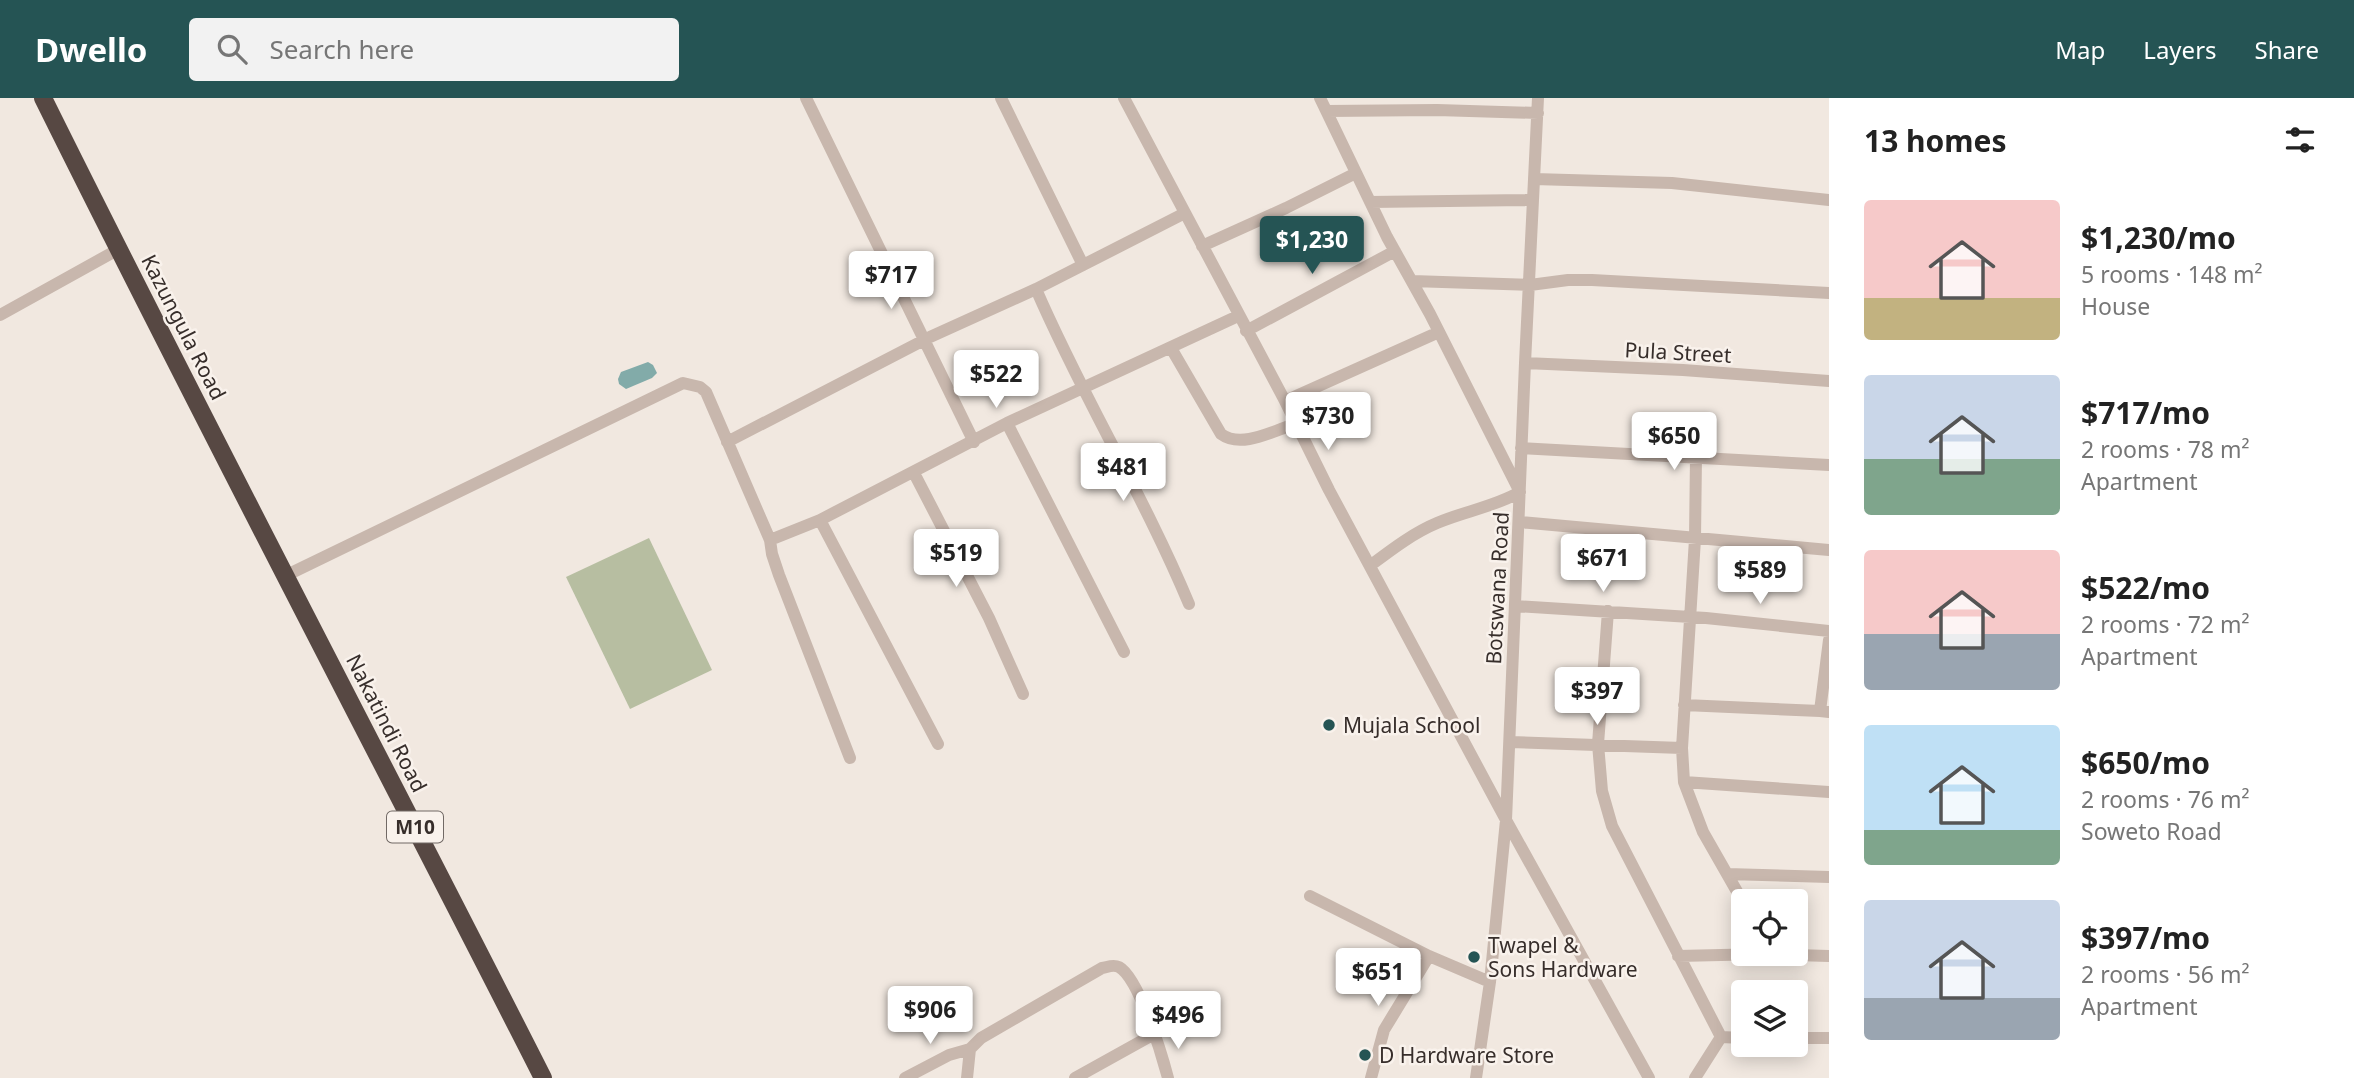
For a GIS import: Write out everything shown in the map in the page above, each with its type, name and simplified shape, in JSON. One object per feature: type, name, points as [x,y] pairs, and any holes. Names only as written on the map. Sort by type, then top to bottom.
[{"type":"highway","name":"Kazungula Road","points":[[43,98],[173,359],[287,575]]},
{"type":"highway","name":"Nakatindi Road","points":[[287,575],[543,1078]]},
{"type":"street","points":[[806,98],[974,442]]},
{"type":"street","points":[[1001,98],[1083,265]]},
{"type":"street","points":[[1124,98],[1285,401],[1294,424],[1506,820],[1649,1078]]},
{"type":"street","points":[[1320,98],[1370,202],[1520,492],[1499,504],[1431,526],[1371,565]]},
{"type":"street","name":"Botswana Road","points":[[1476,1078],[1490,982],[1506,820],[1538,98]]},
{"type":"street","points":[[1327,111],[1538,113]]},
{"type":"street","points":[[1202,246],[1356,173]]},
{"type":"street","points":[[1534,179],[1672,183],[1829,200]]},
{"type":"street","points":[[1370,202],[1533,200]]},
{"type":"street","points":[[727,442],[924,341],[1036,289],[1185,213]]},
{"type":"street","points":[[0,315],[119,249]]},
{"type":"street","points":[[1246,331],[1395,251]]},
{"type":"street","points":[[1412,281],[1530,285],[1592,280],[1829,293]]},
{"type":"street","points":[[1036,289],[1170,559],[1189,604]]},
{"type":"street","points":[[770,540],[820,520],[1007,423],[1238,316]]},
{"type":"street","points":[[1285,401],[1438,332]]},
{"type":"street","points":[[1171,348],[1221,434],[1228,439],[1238,441],[1294,424]]},
{"type":"street","name":"Pula Street","points":[[1525,363],[1682,370],[1829,381]]},
{"type":"street","points":[[287,575],[683,383],[692,384],[706,391],[770,540],[775,565],[850,758]]},
{"type":"street","points":[[1007,423],[1124,652]]},
{"type":"street","points":[[1521,448],[1829,465]]},
{"type":"street","points":[[1696,457],[1695,539],[1682,747],[1684,782],[1693,811],[1736,889]]},
{"type":"street","points":[[914,473],[989,618],[1023,694]]},
{"type":"street","points":[[820,520],[938,744]]},
{"type":"street","points":[[1520,522],[1829,550]]},
{"type":"street","points":[[1515,606],[1727,619],[1829,631]]},
{"type":"street","points":[[1608,611],[1598,744],[1602,791],[1612,826],[1721,1037]]},
{"type":"street","points":[[1684,705],[1824,712],[1829,640]]},
{"type":"street","points":[[1510,742],[1682,747]]},
{"type":"street","points":[[1684,782],[1829,792]]},
{"type":"street","points":[[1727,874],[1829,877]]},
{"type":"street","points":[[1310,896],[1429,956],[1490,982]]},
{"type":"street","points":[[1678,956],[1731,955]]},
{"type":"street","points":[[1808,955],[1829,956]]},
{"type":"street","points":[[1371,1078],[1384,1030],[1429,956]]},
{"type":"street","points":[[905,1078],[949,1055],[970,1049],[981,1038],[1102,968],[1114,965],[1121,968],[1129,978],[1156,1033],[1168,1078]]},
{"type":"street","points":[[1075,1078],[1156,1033]]},
{"type":"street","points":[[1721,1037],[1731,1037]]},
{"type":"street","points":[[1696,1078],[1721,1037]]},
{"type":"street","points":[[1808,1038],[1829,1038]]},
{"type":"street","points":[[967,1078],[970,1049]]},
{"type":"green space","points":[[649,538],[712,670],[630,709],[566,577]]},
{"type":"water","points":[[648,362],[657,373],[652,378],[626,389],[619,384],[621,372]]},
{"type":"place","name":"Mujala School","points":[[1329,725]]},
{"type":"place","name":"Twapel & Sons Hardware","points":[[1474,957]]},
{"type":"place","name":"D Hardware Store","points":[[1365,1055]]}]
